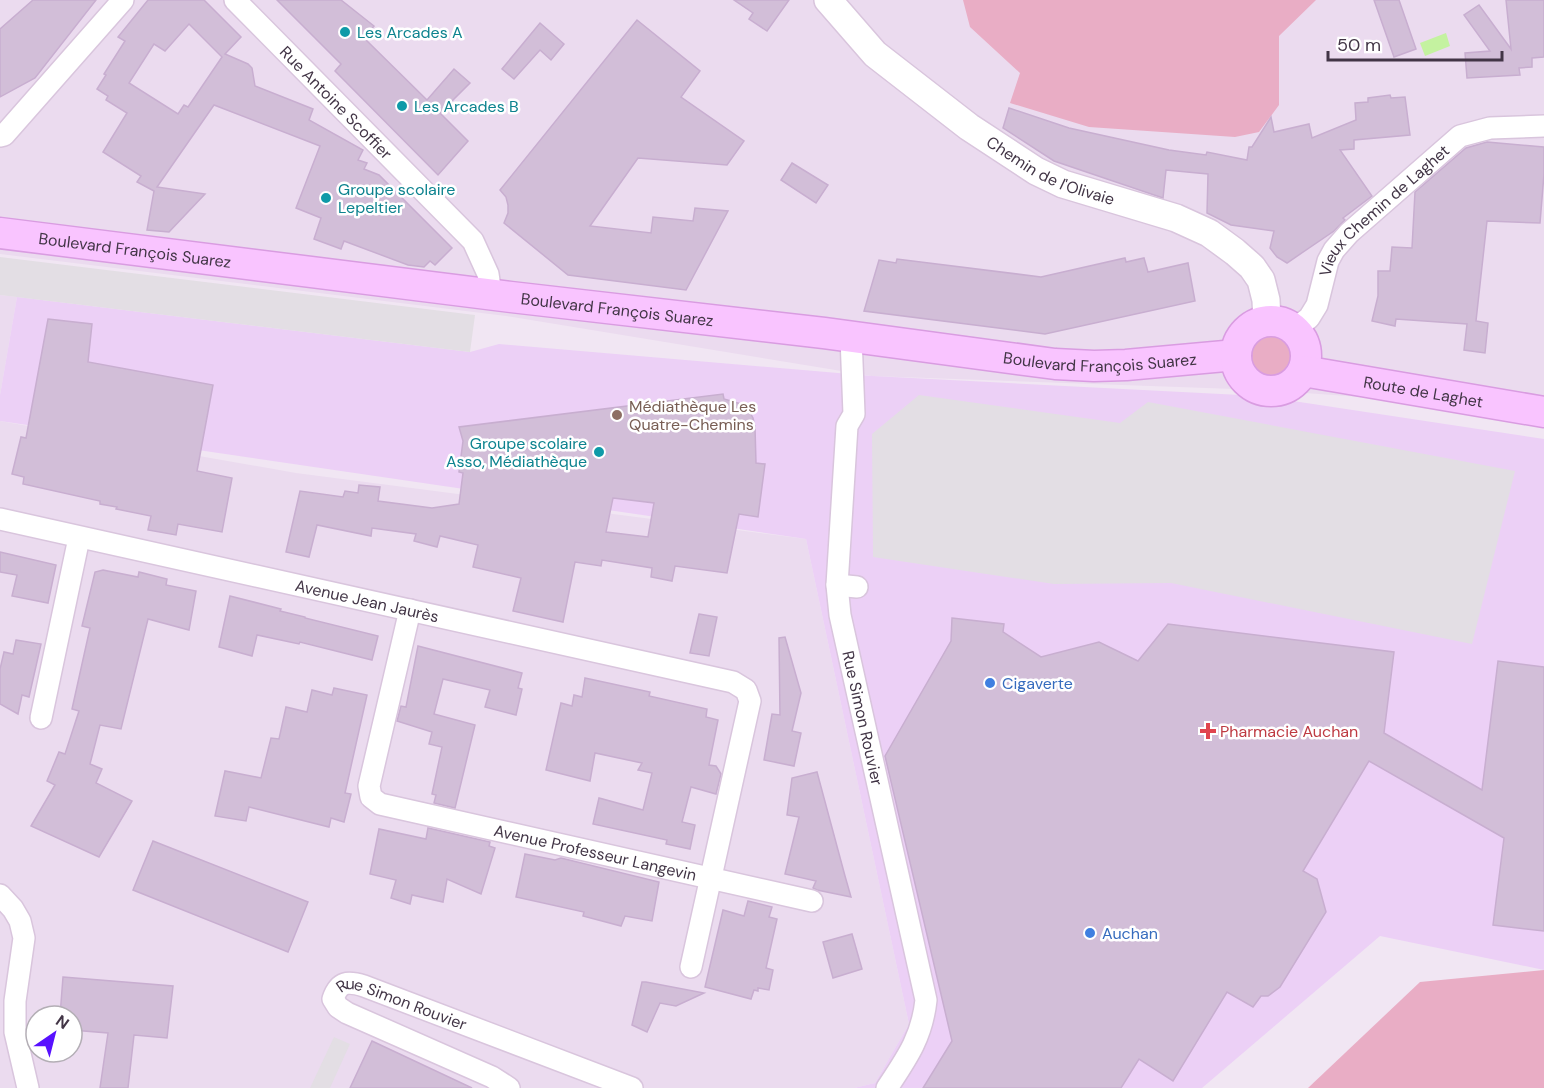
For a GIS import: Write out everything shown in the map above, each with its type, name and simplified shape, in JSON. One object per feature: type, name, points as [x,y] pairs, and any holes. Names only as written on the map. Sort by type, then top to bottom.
[{"type":"main road","name":"Boulevard François Suarez","points":[[0,233],[1022,360],[1094,366],[1146,364],[1236,355]]},
{"type":"main road","points":[[1257,323],[1280,325],[1301,338],[1306,360],[1303,371],[1296,381],[1286,388],[1275,391],[1263,390],[1252,386],[1237,367],[1237,345],[1242,336],[1257,323]]},
{"type":"main road","name":"Route de Laghet","points":[[1303,371],[1544,412]]},
{"type":"street","points":[[0,136],[4,135],[123,0]]},
{"type":"street","name":"Rue Antoine Scoffier","points":[[235,0],[473,241],[488,274],[491,294]]},
{"type":"street","name":"Chemin de l'Olivaie","points":[[828,0],[875,54],[969,127],[1036,171],[1064,184],[1176,218],[1209,232],[1252,267],[1261,280],[1266,300],[1280,325]]},
{"type":"street","name":"Vieux Chemin de Laghet","points":[[1280,325],[1309,318],[1317,305],[1328,261],[1334,250],[1349,233],[1460,136],[1490,128],[1544,126]]},
{"type":"street","name":"Rue Simon Rouvier","points":[[851,337],[854,414],[847,426],[847,586],[840,615],[926,1000],[924,1022],[918,1038],[887,1088]]},
{"type":"street","name":"Avenue Jean Jaurès","points":[[0,519],[734,682],[746,690],[750,701],[712,878]]},
{"type":"street","points":[[41,718],[79,538]]},
{"type":"street","name":"Avenue Professeur Langevin","points":[[410,610],[369,786],[371,797],[380,804],[812,901]]},
{"type":"street","points":[[692,967],[712,878]]},
{"type":"street","points":[[0,895],[20,921],[24,938],[15,1001],[15,1032],[28,1088]]},
{"type":"street","name":"Rue Simon Rouvier","points":[[509,1088],[492,1077],[347,1013],[338,1007],[333,999],[335,993],[340,986],[349,982],[364,986],[632,1088]]},
{"type":"shaded area","points":[[0,0],[1544,0],[1544,410],[1263,390],[872,376],[506,316],[0,254]]},
{"type":"shaded area","points":[[963,0],[1316,0],[1279,36],[1279,105],[1259,132],[1235,137],[1089,127],[1010,103],[1020,73],[970,27]]},
{"type":"shaded area","points":[[1446,33],[1450,46],[1425,56],[1420,43]]},
{"type":"shaded area","points":[[0,257],[475,315],[470,352],[0,295]]},
{"type":"shaded area","points":[[0,295],[17,297],[0,395]]},
{"type":"shaded area","points":[[17,297],[470,352],[499,344],[873,376],[1260,396],[1544,439],[1544,970],[1380,936],[1202,1088],[854,1088],[875,1083],[909,1024],[806,539],[0,421],[0,395]]},
{"type":"shaded area","points":[[1276,333],[1288,339],[1293,347],[1293,365],[1288,373],[1280,378],[1266,379],[1254,373],[1249,365],[1248,351],[1254,339],[1262,334]]},
{"type":"shaded area","points":[[919,395],[1120,423],[1148,402],[1515,471],[1472,644],[1171,583],[1054,584],[873,557],[872,434]]},
{"type":"shaded area","points":[[0,421],[296,473],[806,539],[909,1024],[875,1083],[854,1088],[0,1088]]},
{"type":"shaded area","points":[[1544,970],[1544,1088],[1308,1088],[1420,982]]},
{"type":"shaded area","points":[[334,1037],[350,1044],[330,1088],[310,1088]]},
{"type":"building","points":[[33,0],[96,0],[35,78],[0,97],[0,29]]},
{"type":"building","points":[[148,0],[204,0],[241,37],[225,54],[252,68],[255,86],[313,109],[309,120],[363,150],[358,160],[367,163],[364,169],[379,175],[452,248],[435,265],[430,261],[424,267],[408,265],[344,241],[341,249],[314,239],[321,218],[296,208],[320,146],[214,105],[157,187],[205,194],[169,232],[147,230],[154,191],[137,182],[141,176],[103,152],[127,113],[106,100],[108,96],[97,89],[125,41],[118,37]],"holes":[[[189,24],[222,57],[188,107],[184,105],[178,114],[129,83],[154,44],[165,51]]]},
{"type":"building","name":"Les Arcades B","points":[[277,0],[341,0],[374,26],[364,38],[427,100],[454,69],[470,83],[440,113],[468,141],[438,175],[335,71],[341,64]]},
{"type":"building","points":[[734,0],[789,0],[767,31],[749,19],[753,13]]},
{"type":"building","points":[[1374,0],[1399,0],[1416,49],[1394,57]]},
{"type":"building","points":[[1506,0],[1544,0],[1544,57],[1532,58],[1532,67],[1519,68],[1520,75],[1467,78],[1465,53],[1490,51],[1464,15],[1479,5],[1511,49]]},
{"type":"building","points":[[637,20],[700,71],[681,97],[744,141],[727,165],[638,158],[590,226],[651,233],[653,217],[693,221],[695,208],[728,211],[686,290],[568,275],[504,223],[508,205],[506,197],[500,190]]},
{"type":"building","points":[[540,23],[564,44],[551,60],[540,50],[514,79],[502,69]]},
{"type":"building","points":[[1390,95],[1391,98],[1405,97],[1410,135],[1354,140],[1354,149],[1340,150],[1372,196],[1343,218],[1345,220],[1334,231],[1287,263],[1277,257],[1270,248],[1274,231],[1231,225],[1207,213],[1208,174],[1166,170],[1163,198],[1054,161],[1003,128],[1009,108],[1069,128],[1169,150],[1206,155],[1207,152],[1247,160],[1249,147],[1252,147],[1271,117],[1274,132],[1309,124],[1312,138],[1356,120],[1355,103],[1368,102],[1368,98]]},
{"type":"building","points":[[1487,142],[1544,147],[1544,174],[1540,223],[1487,221],[1476,321],[1488,323],[1485,353],[1464,350],[1467,324],[1396,319],[1395,326],[1372,321],[1378,296],[1378,271],[1390,271],[1392,247],[1412,248],[1415,192],[1466,148]]},
{"type":"building","points":[[792,163],[828,185],[816,203],[781,180]]},
{"type":"building","points":[[1125,258],[1126,262],[1144,258],[1148,272],[1188,263],[1195,301],[1045,334],[864,311],[879,260],[896,263],[897,259],[1041,277]]},
{"type":"building","points":[[48,319],[92,324],[88,362],[213,385],[197,471],[232,478],[222,532],[178,524],[176,535],[148,530],[151,516],[116,509],[117,507],[100,504],[100,501],[23,484],[24,477],[12,474],[21,437],[26,438]]},
{"type":"building","points":[[723,394],[724,399],[741,404],[748,409],[753,418],[756,463],[765,464],[758,517],[739,514],[727,573],[675,566],[672,581],[651,577],[652,568],[602,560],[601,566],[575,562],[563,622],[513,611],[521,578],[473,567],[478,545],[440,536],[437,547],[414,541],[416,534],[372,528],[371,536],[317,525],[309,557],[286,552],[300,491],[343,497],[345,491],[358,493],[359,485],[380,487],[378,501],[432,508],[459,504],[463,473],[459,472],[463,441],[459,427]],"holes":[[[613,498],[654,503],[648,537],[606,532]]]},
{"type":"building","points":[[0,552],[56,565],[48,603],[12,596],[17,575],[0,572]]},
{"type":"building","points":[[103,570],[138,577],[139,572],[167,579],[166,585],[196,591],[189,630],[148,619],[121,729],[100,725],[90,764],[102,769],[96,783],[132,801],[99,857],[31,826],[55,785],[47,781],[59,752],[65,754],[79,711],[72,709],[90,628],[82,626],[95,572]]},
{"type":"building","points":[[230,596],[378,636],[372,660],[300,642],[299,644],[257,635],[252,656],[219,647]]},
{"type":"building","points":[[699,614],[717,617],[709,656],[690,653]]},
{"type":"building","points":[[952,618],[1004,624],[1003,632],[1041,657],[1099,642],[1138,661],[1168,624],[1394,652],[1384,733],[1482,790],[1498,661],[1544,667],[1544,931],[1493,925],[1504,838],[1369,761],[1303,871],[1317,879],[1326,912],[1280,987],[1268,996],[1261,996],[1253,1007],[1227,992],[1173,1081],[1139,1059],[1121,1088],[923,1088],[952,1041],[885,756],[951,641]]},
{"type":"building","points":[[785,637],[801,693],[792,731],[801,733],[794,766],[764,760],[772,714],[780,715],[779,638]]},
{"type":"building","points":[[16,640],[41,644],[29,697],[22,695],[18,714],[0,704],[0,669],[4,652],[13,654]]},
{"type":"building","points":[[418,646],[522,673],[518,688],[522,689],[516,715],[485,707],[490,690],[443,679],[434,714],[475,725],[455,808],[434,803],[436,795],[432,794],[442,747],[429,744],[432,732],[397,721],[401,706],[406,707]]},
{"type":"building","points":[[585,678],[650,692],[649,696],[707,709],[706,717],[718,720],[709,765],[716,766],[721,774],[716,794],[691,787],[682,822],[695,825],[690,849],[666,844],[667,840],[593,824],[599,798],[643,810],[652,773],[638,770],[642,763],[595,753],[590,781],[546,770],[561,703],[572,706],[574,695],[582,697]]},
{"type":"building","points":[[334,688],[367,695],[345,793],[351,794],[344,822],[331,818],[329,827],[249,807],[246,821],[215,816],[225,771],[261,778],[271,738],[279,739],[286,707],[307,712],[312,690],[332,695]]},
{"type":"building","points":[[817,772],[851,897],[817,890],[813,888],[816,881],[785,874],[799,817],[787,815],[792,778]]},
{"type":"building","points":[[428,828],[490,842],[489,846],[495,848],[481,894],[447,879],[443,902],[412,895],[410,904],[391,898],[396,880],[370,874],[379,829],[426,839]]},
{"type":"building","points":[[153,841],[308,902],[288,952],[133,890]]},
{"type":"building","points":[[525,854],[555,860],[561,858],[659,882],[652,921],[625,916],[621,926],[583,916],[584,912],[516,897]]},
{"type":"building","points":[[748,901],[772,907],[769,917],[777,919],[766,968],[773,970],[769,990],[758,988],[758,991],[754,990],[751,999],[705,987],[723,910],[744,916]]},
{"type":"building","points":[[852,934],[862,969],[833,978],[823,942]]},
{"type":"building","points":[[63,977],[173,986],[167,1038],[134,1035],[128,1088],[100,1088],[108,1033],[84,1031],[84,1004],[61,1004]]},
{"type":"building","points":[[642,982],[704,993],[676,1006],[660,1003],[647,1032],[632,1025]]},
{"type":"building","points":[[372,1041],[472,1088],[350,1088]]},
{"type":"place","name":"Les Arcades A","points":[[345,32]]},
{"type":"place","name":"Les Arcades B","points":[[402,106]]},
{"type":"place","name":"Groupe scolaire Lepeltier","points":[[326,198]]},
{"type":"place","name":"Médiathèque Les Quatre-Chemins","points":[[617,415]]},
{"type":"place","name":"Groupe scolaire Asso, Médiathèque","points":[[599,452]]},
{"type":"place","name":"Cigaverte","points":[[990,683]]},
{"type":"place","name":"Pharmacie Auchan","points":[[1208,731]]},
{"type":"place","name":"Auchan","points":[[1090,933]]}]
